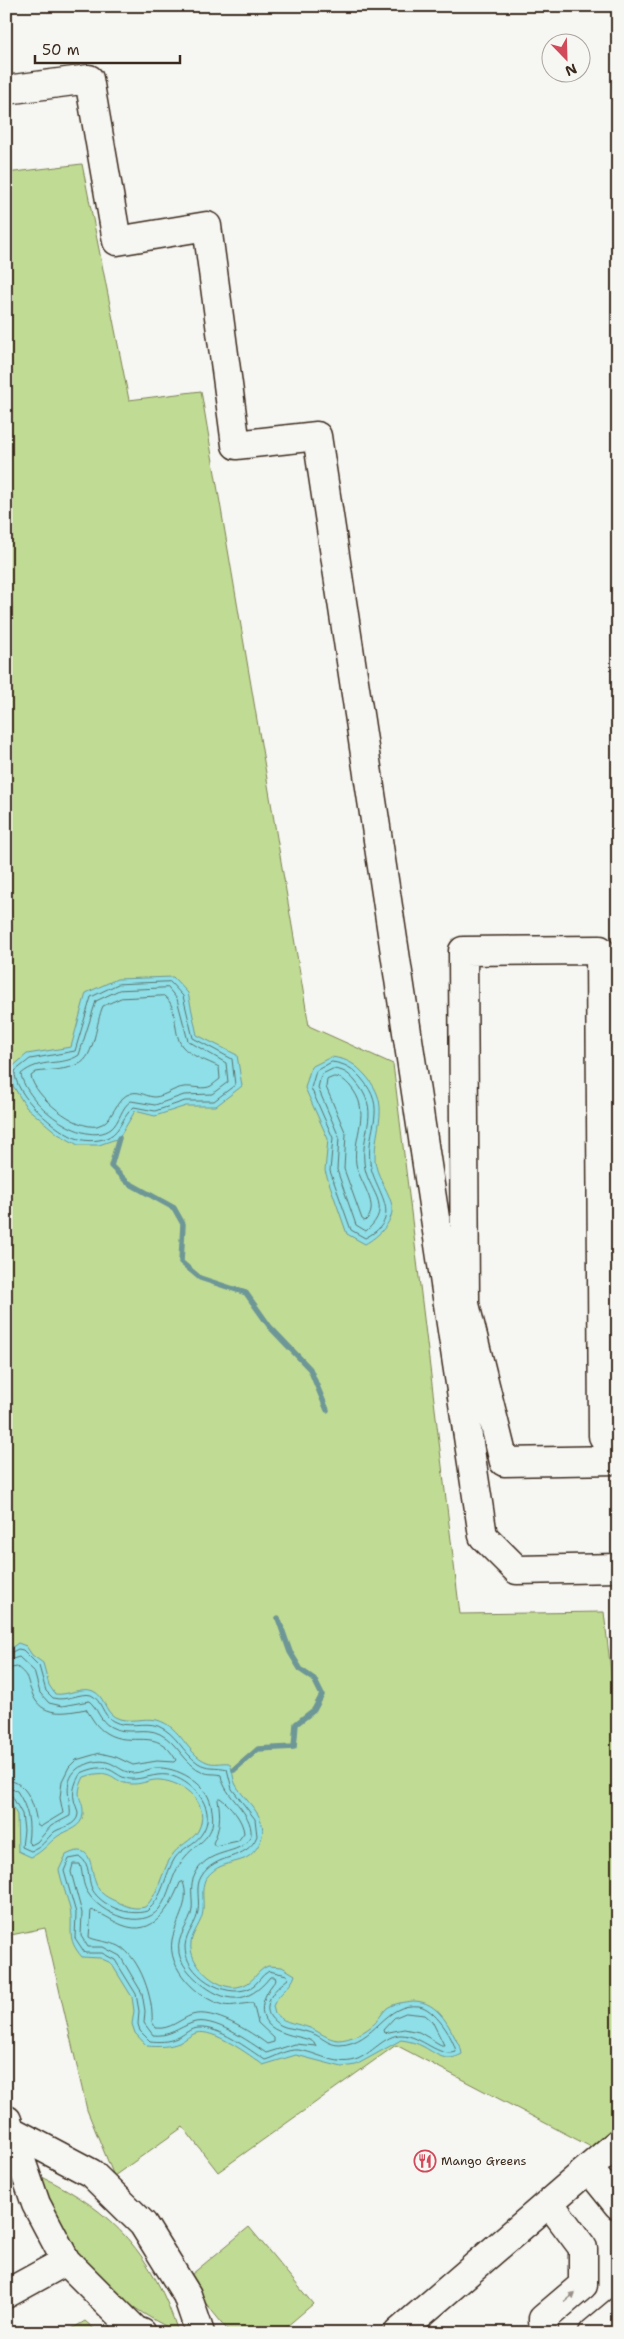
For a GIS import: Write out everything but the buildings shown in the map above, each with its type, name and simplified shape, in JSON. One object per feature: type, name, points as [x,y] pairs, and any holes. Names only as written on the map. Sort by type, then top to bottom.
[{"type":"street","points":[[6,90],[89,79],[118,241],[207,226],[236,445],[317,436],[483,1536],[517,1570],[618,1568]]},
{"type":"street","points":[[463,950],[600,950],[603,1436],[617,1460],[504,1462],[465,1304],[463,950]]},
{"type":"street","points":[[7,2125],[36,2204],[66,2261],[135,2330],[142,2333]]},
{"type":"street","points":[[7,2125],[91,2173],[143,2224],[188,2296],[200,2333]]},
{"type":"street","points":[[398,2333],[618,2144]]},
{"type":"street","points":[[589,2169],[618,2205]]},
{"type":"street","points":[[544,2333],[543,2319],[583,2285],[583,2248],[550,2204]]},
{"type":"street","points":[[6,2294],[66,2261]]},
{"type":"street","points":[[593,2333],[618,2312]]},
{"type":"green space","points":[[82,164],[129,400],[201,391],[309,1026],[393,1064],[460,1614],[604,1612],[612,1681],[618,1681],[618,2127],[593,2148],[396,2045],[218,2172],[183,2127],[114,2176],[87,2110],[45,1928],[6,1936],[6,173]]},
{"type":"green space","points":[[42,2177],[90,2205],[128,2239],[157,2281],[178,2332],[131,2305],[92,2270],[76,2250],[62,2227]]},
{"type":"green space","points":[[249,2227],[313,2304],[279,2333],[230,2333],[186,2279]]},
{"type":"green space","points":[[85,2321],[99,2333],[65,2333]]},
{"type":"water","points":[[173,977],[188,993],[197,1035],[237,1055],[242,1086],[216,1106],[186,1106],[155,1116],[135,1111],[119,1138],[99,1145],[78,1145],[58,1134],[26,1107],[9,1079],[10,1069],[27,1054],[71,1047],[86,993],[117,979]]},
{"type":"water","points":[[331,1057],[351,1063],[366,1076],[374,1087],[380,1107],[375,1160],[377,1171],[391,1202],[392,1209],[389,1221],[385,1227],[365,1244],[347,1234],[325,1171],[328,1139],[305,1088],[311,1067]]},
{"type":"water","points":[[18,1643],[26,1646],[32,1655],[43,1663],[49,1685],[55,1694],[84,1690],[93,1691],[100,1696],[111,1714],[115,1717],[125,1720],[157,1720],[165,1723],[200,1758],[210,1763],[229,1763],[236,1785],[260,1818],[263,1833],[254,1852],[244,1859],[218,1868],[205,1880],[202,1915],[193,1935],[191,1951],[194,1959],[205,1974],[221,1984],[237,1987],[248,1983],[268,1966],[282,1967],[295,1975],[291,1983],[275,2001],[273,2006],[275,2014],[287,2022],[310,2028],[327,2037],[338,2040],[358,2035],[375,2023],[390,2006],[410,2001],[422,2002],[437,2011],[443,2018],[462,2054],[451,2058],[442,2057],[419,2044],[401,2040],[356,2065],[342,2067],[296,2055],[263,2065],[231,2043],[212,2034],[196,2033],[179,2043],[159,2047],[147,2046],[135,2033],[132,2024],[134,2011],[132,1997],[111,1963],[100,1958],[82,1957],[74,1944],[71,1934],[70,1909],[59,1870],[66,1855],[75,1851],[82,1851],[89,1859],[97,1886],[104,1895],[128,1906],[136,1908],[145,1907],[154,1896],[174,1853],[198,1831],[201,1812],[193,1796],[178,1785],[157,1780],[127,1784],[108,1775],[95,1774],[84,1777],[81,1784],[79,1794],[83,1814],[77,1826],[58,1836],[39,1853],[31,1857],[18,1851],[17,1815],[9,1800],[6,1778],[6,1652]]},
{"type":"waterway","points":[[119,1138],[111,1166],[127,1182],[174,1208],[183,1224],[181,1262],[200,1278],[246,1293],[270,1327],[310,1369],[327,1410]]},
{"type":"waterway","points":[[234,1770],[258,1749],[294,1747],[296,1724],[314,1710],[322,1695],[314,1679],[301,1670],[290,1652],[278,1618]]},
{"type":"place","name":"Mango Greens","points":[[425,2161]]}]
